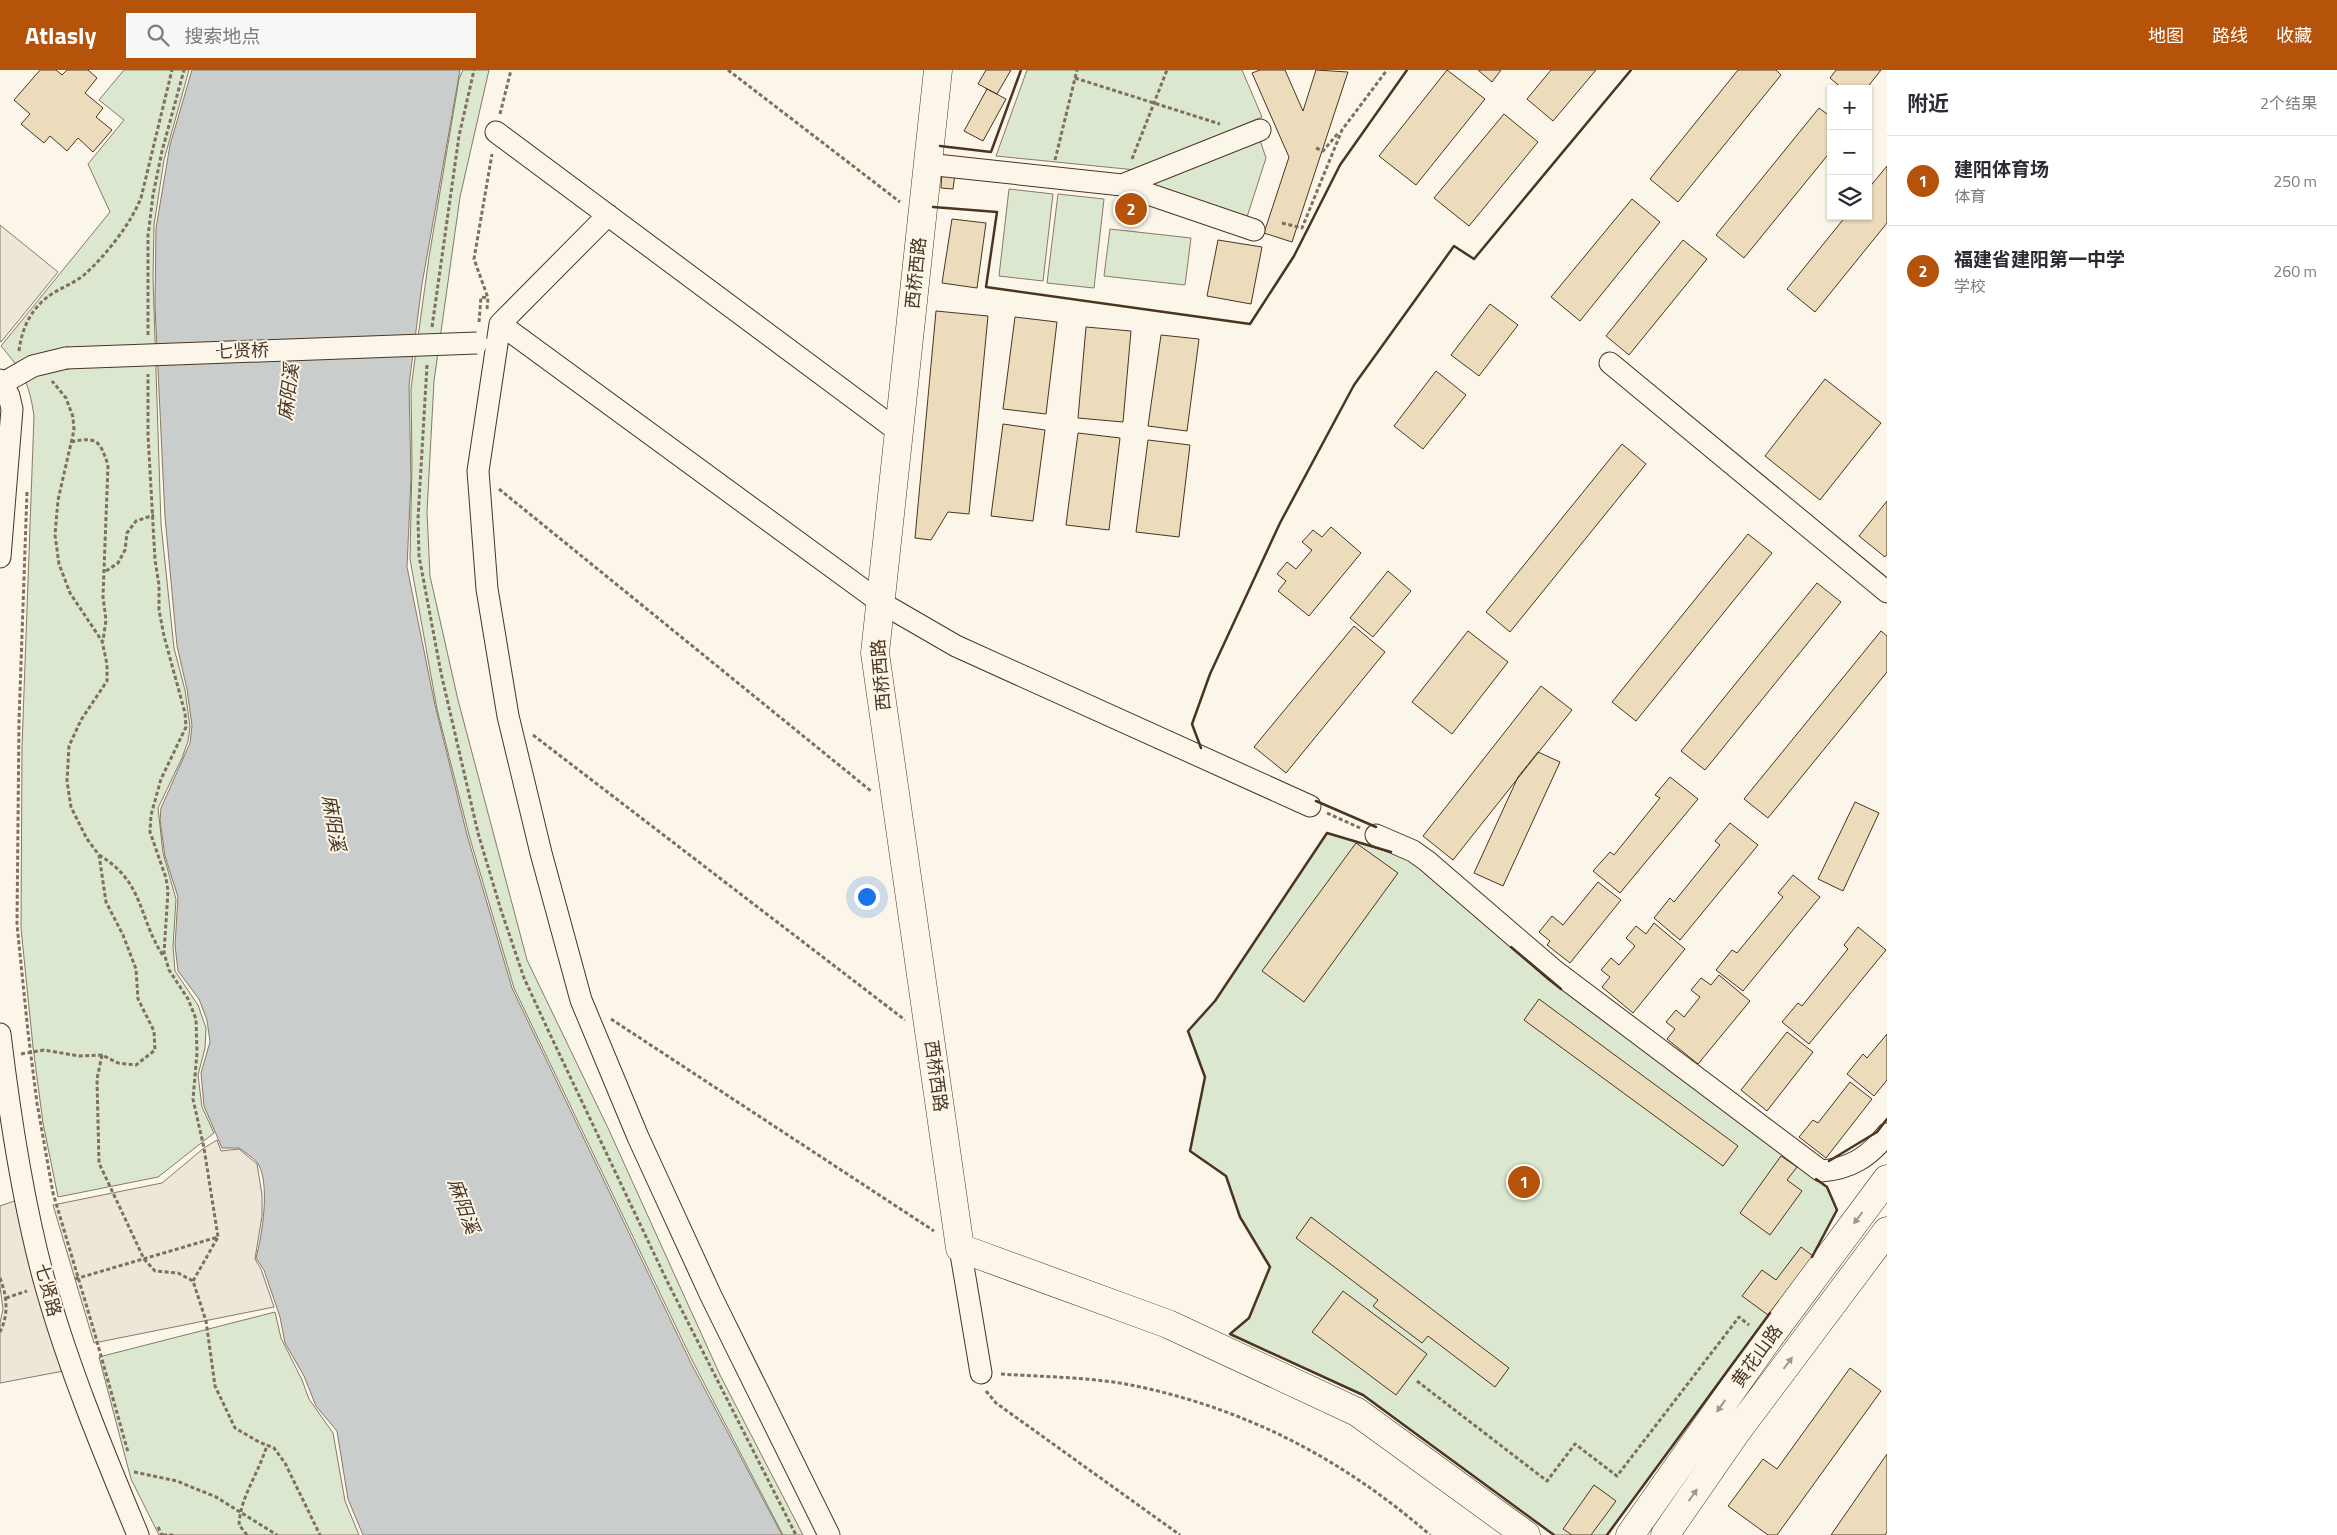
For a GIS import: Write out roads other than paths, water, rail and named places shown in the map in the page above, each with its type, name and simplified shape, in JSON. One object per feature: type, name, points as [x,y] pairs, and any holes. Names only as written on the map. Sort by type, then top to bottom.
[{"type":"main road","name":"西桥西路","points":[[938,70],[898,431],[876,653],[960,1248]]},
{"type":"main road","name":"黄花山路","points":[[1630,1535],[1768,1339],[1887,1179]]},
{"type":"main road","name":"黄花山路","points":[[1666,1534],[1738,1431],[1887,1231]]},
{"type":"main road","points":[[960,1248],[1168,1324],[1357,1412],[1526,1535]]},
{"type":"street","points":[[496,132],[898,431]]},
{"type":"street","points":[[1122,185],[1255,132]]},
{"type":"street","points":[[927,164],[1122,185],[1254,230]]},
{"type":"street","points":[[608,216],[500,324],[478,471],[487,588],[508,716],[541,854],[581,1000],[638,1137],[707,1287],[829,1535]]},
{"type":"street","points":[[500,324],[880,602],[956,646],[1310,806]]},
{"type":"street","name":"七贤桥","points":[[2,382],[33,366],[66,358],[477,343]]},
{"type":"street","points":[[1610,363],[1887,592]]},
{"type":"street","points":[[0,557],[12,409],[2,382]]},
{"type":"street","points":[[1376,835],[1413,851],[1427,860],[1569,982],[1821,1171],[1852,1165],[1867,1156],[1887,1134]]},
{"type":"street","name":"七贤路","points":[[0,1034],[24,1190],[46,1286],[66,1353],[106,1459],[138,1535]]},
{"type":"street","points":[[960,1248],[980,1373]]},
{"type":"water","name":"麻阳溪","points":[[192,70],[460,70],[422,284],[409,385],[411,479],[407,567],[435,705],[467,835],[512,988],[691,1363],[782,1535],[363,1535],[348,1499],[337,1431],[316,1406],[304,1376],[285,1343],[280,1317],[264,1270],[256,1258],[261,1237],[264,1209],[264,1182],[261,1171],[257,1162],[239,1148],[222,1148],[204,1106],[201,1073],[210,1042],[207,1020],[199,999],[178,971],[175,945],[178,897],[165,856],[160,820],[161,808],[190,743],[192,726],[187,689],[177,646],[165,517],[155,306],[156,228],[170,145]]},
{"type":"place","name":"福建省建阳第一中学","points":[[1131,209]]},
{"type":"place","name":"建阳体育场","points":[[1524,1182]]}]
